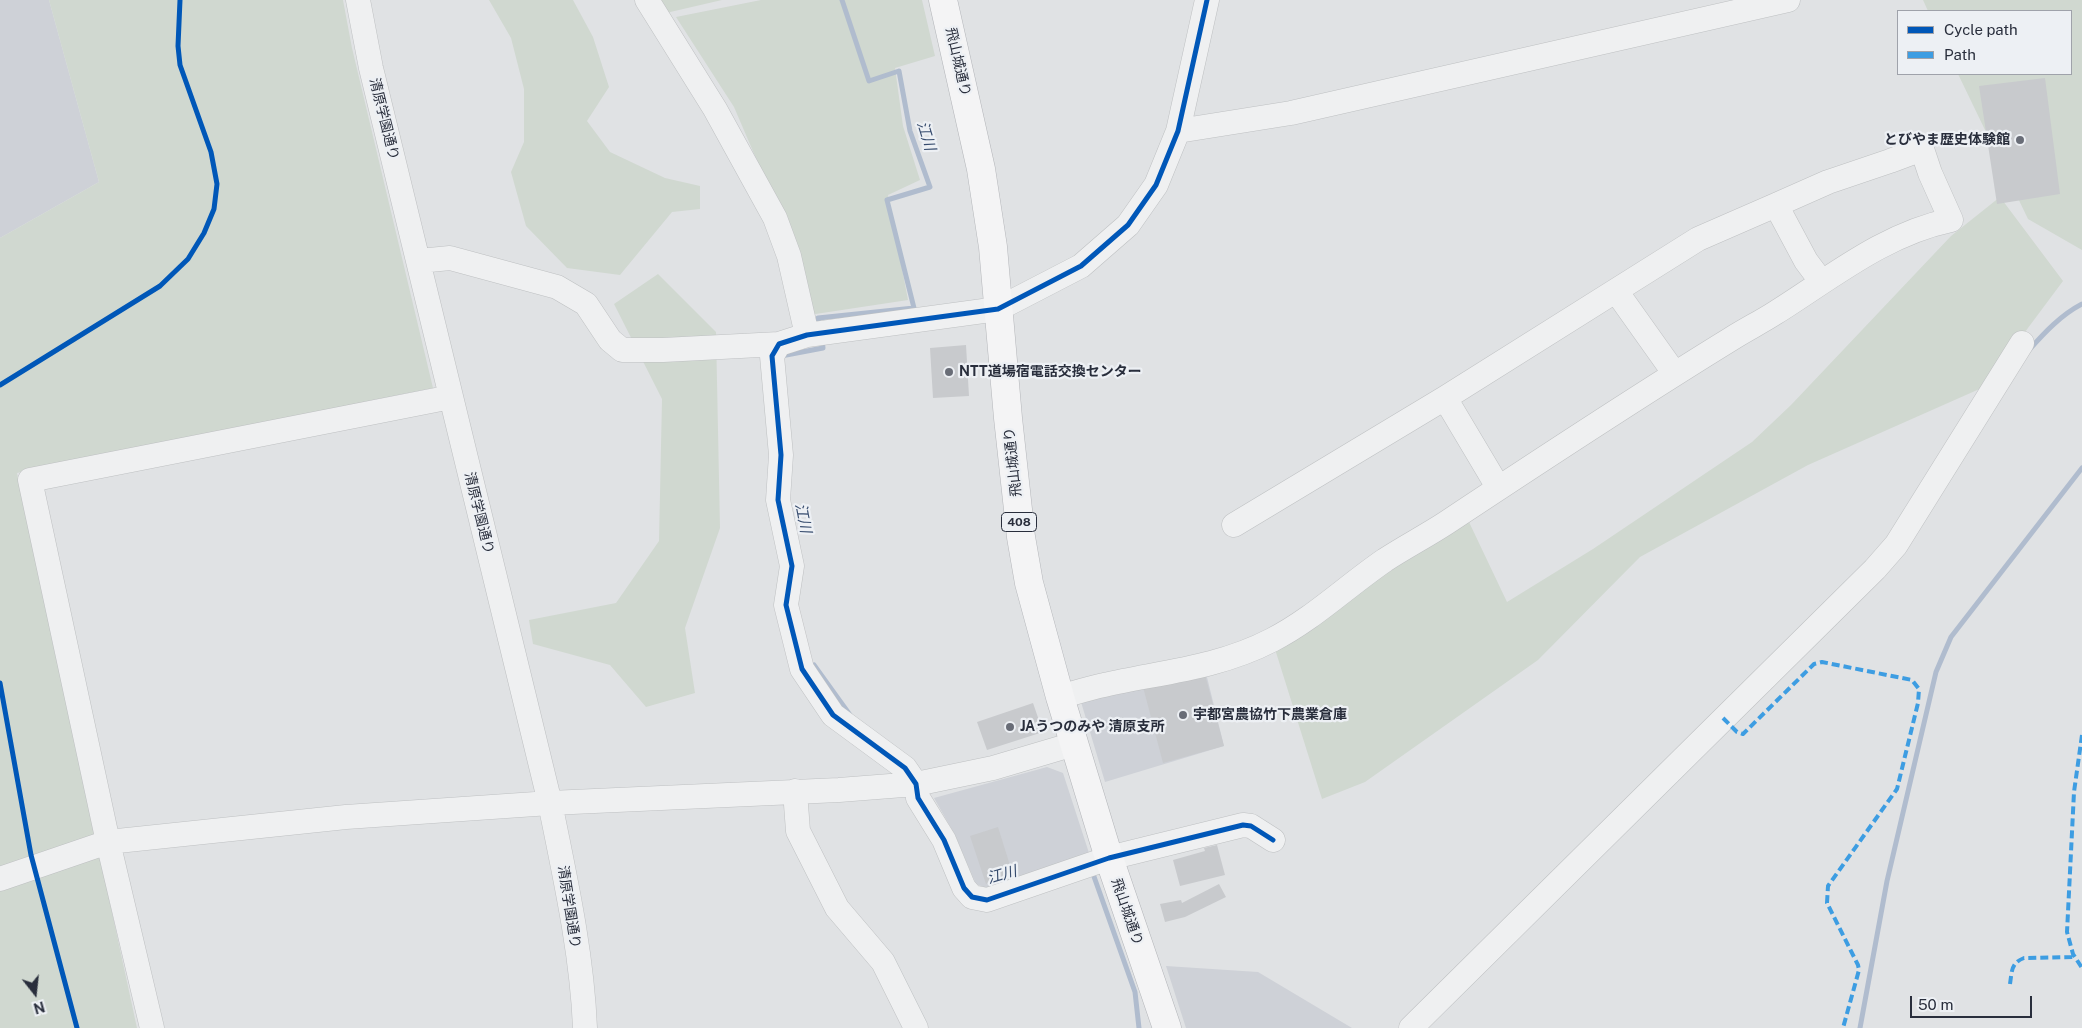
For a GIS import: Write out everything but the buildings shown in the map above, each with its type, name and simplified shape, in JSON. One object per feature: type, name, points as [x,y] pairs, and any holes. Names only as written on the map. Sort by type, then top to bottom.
[{"type":"highway","name":"飛山城通り","points":[[949,3],[981,169],[993,247],[1021,537],[1033,601],[1109,858],[1167,1028]]},
{"type":"street","name":"清原学園通り","points":[[358,0],[371,68],[420,261],[451,397],[550,803],[570,901],[584,1006],[585,1028]]},
{"type":"street","points":[[646,0],[715,109],[775,218],[789,256],[807,335]]},
{"type":"street","points":[[420,261],[450,258],[557,287],[586,304],[610,340],[622,350],[663,350],[779,344],[807,335],[998,309],[1081,266],[1128,225],[1156,185],[1178,131],[1207,0]]},
{"type":"street","points":[[1178,131],[1291,113],[1788,0]]},
{"type":"street","points":[[1060,696],[1218,662],[1271,640],[1309,617],[1341,591],[1386,560],[1445,524],[1498,487],[1675,374],[1776,312],[1821,281],[1899,236],[1950,220],[1930,173],[1922,148],[1828,182],[1698,239],[1445,398],[1234,525]]},
{"type":"street","points":[[1776,205],[1806,261],[1821,281]]},
{"type":"street","points":[[1616,290],[1675,374]]},
{"type":"street","points":[[1411,1028],[1875,569],[1896,545],[2022,343]]},
{"type":"street","points":[[779,344],[772,356],[781,455],[778,500],[792,566],[786,605],[802,669],[833,715],[905,768],[916,784],[918,798],[944,840],[964,888],[972,897],[987,900],[1109,858],[1243,825],[1251,826],[1273,840]]},
{"type":"street","points":[[152,1028],[108,842],[30,480],[451,397]]},
{"type":"street","points":[[1445,398],[1498,487]]},
{"type":"street","points":[[0,879],[108,842],[346,817],[550,803],[839,790],[916,784],[993,768],[1074,744]]},
{"type":"street","points":[[795,791],[798,831],[836,908],[883,962],[916,1028]]},
{"type":"shaded area","points":[[0,0],[49,0],[99,182],[0,238]]},
{"type":"shaded area","points":[[49,0],[343,0],[352,48],[433,388],[17,473],[137,1028],[0,1028],[0,238],[99,182]]},
{"type":"shaded area","points":[[489,0],[573,0],[593,37],[609,87],[587,121],[610,152],[665,178],[700,186],[700,209],[672,212],[620,275],[567,268],[526,226],[511,172],[524,142],[524,89],[511,38]]},
{"type":"shaded area","points":[[657,0],[722,0],[666,13]]},
{"type":"shaded area","points":[[761,0],[922,0],[935,56],[895,68],[903,126],[920,180],[888,195],[908,300],[809,315],[782,219],[734,107],[676,17]]},
{"type":"shaded area","points":[[1923,0],[2082,0],[2082,250],[2028,219],[1958,75],[2072,75],[2072,10],[1928,10]]},
{"type":"shaded area","points":[[2000,197],[2063,281],[1984,387],[1808,465],[1640,557],[1538,660],[1365,782],[1322,799],[1269,630],[1469,522],[1507,602],[1593,549],[1752,442],[1791,405],[1951,236]]},
{"type":"shaded area","points":[[658,274],[716,332],[720,528],[685,628],[695,693],[646,707],[610,665],[533,644],[529,620],[616,603],[659,541],[662,399],[614,304]]},
{"type":"shaded area","points":[[1204,665],[1224,746],[1105,782],[1078,692]]},
{"type":"shaded area","points":[[1047,767],[1063,773],[1089,853],[986,888],[976,884],[955,835],[934,798]]},
{"type":"shaded area","points":[[1166,966],[1258,972],[1352,1028],[1186,1028]]},
{"type":"waterway","name":"江川","points":[[819,326],[818,318],[914,308],[887,200],[930,187],[910,131],[899,71],[869,81],[842,0]]},
{"type":"waterway","points":[[2029,350],[2047,330],[2074,308],[2082,304]]},
{"type":"waterway","name":"江川","points":[[781,356],[823,348],[822,339]]},
{"type":"waterway","points":[[1860,1028],[1887,881],[1936,672],[1951,637],[2082,468]]},
{"type":"waterway","name":"江川","points":[[814,665],[850,715]]},
{"type":"waterway","name":"江川","points":[[1092,871],[1135,992],[1139,1028]]},
{"type":"marked path","points":[[1723,718],[1737,732],[1743,734],[1814,664],[1822,662],[1912,680],[1919,689],[1918,703],[1897,789],[1828,886],[1827,903],[1859,970],[1843,1028]]},
{"type":"marked path","points":[[2082,735],[2074,792],[2067,932],[2073,954],[2082,968]]},
{"type":"marked path","points":[[2010,984],[2014,965],[2024,958],[2076,957]]},
{"type":"cycle path","points":[[0,385],[160,286],[188,259],[204,233],[214,209],[217,184],[211,152],[180,65],[178,46],[180,0]]},
{"type":"cycle path","points":[[1207,0],[1178,131],[1156,185],[1128,225],[1081,266],[998,309],[807,335],[779,344],[772,356],[781,455],[778,500],[792,566],[786,605],[802,669],[833,715],[905,768],[916,784],[918,798],[944,840],[964,888],[972,897],[987,900],[1109,858],[1243,825],[1251,826],[1273,840]]},
{"type":"cycle path","points":[[0,683],[31,855],[77,1028]]},
{"type":"place","name":"とびやま歴史体験館","points":[[2020,140]]},
{"type":"place","name":"NTT道場宿電話交換センター","points":[[949,372]]},
{"type":"place","name":"宇都宮農協竹下農業倉庫","points":[[1183,715]]},
{"type":"place","name":"JAうつのみや 清原支所","points":[[1010,727]]}]
